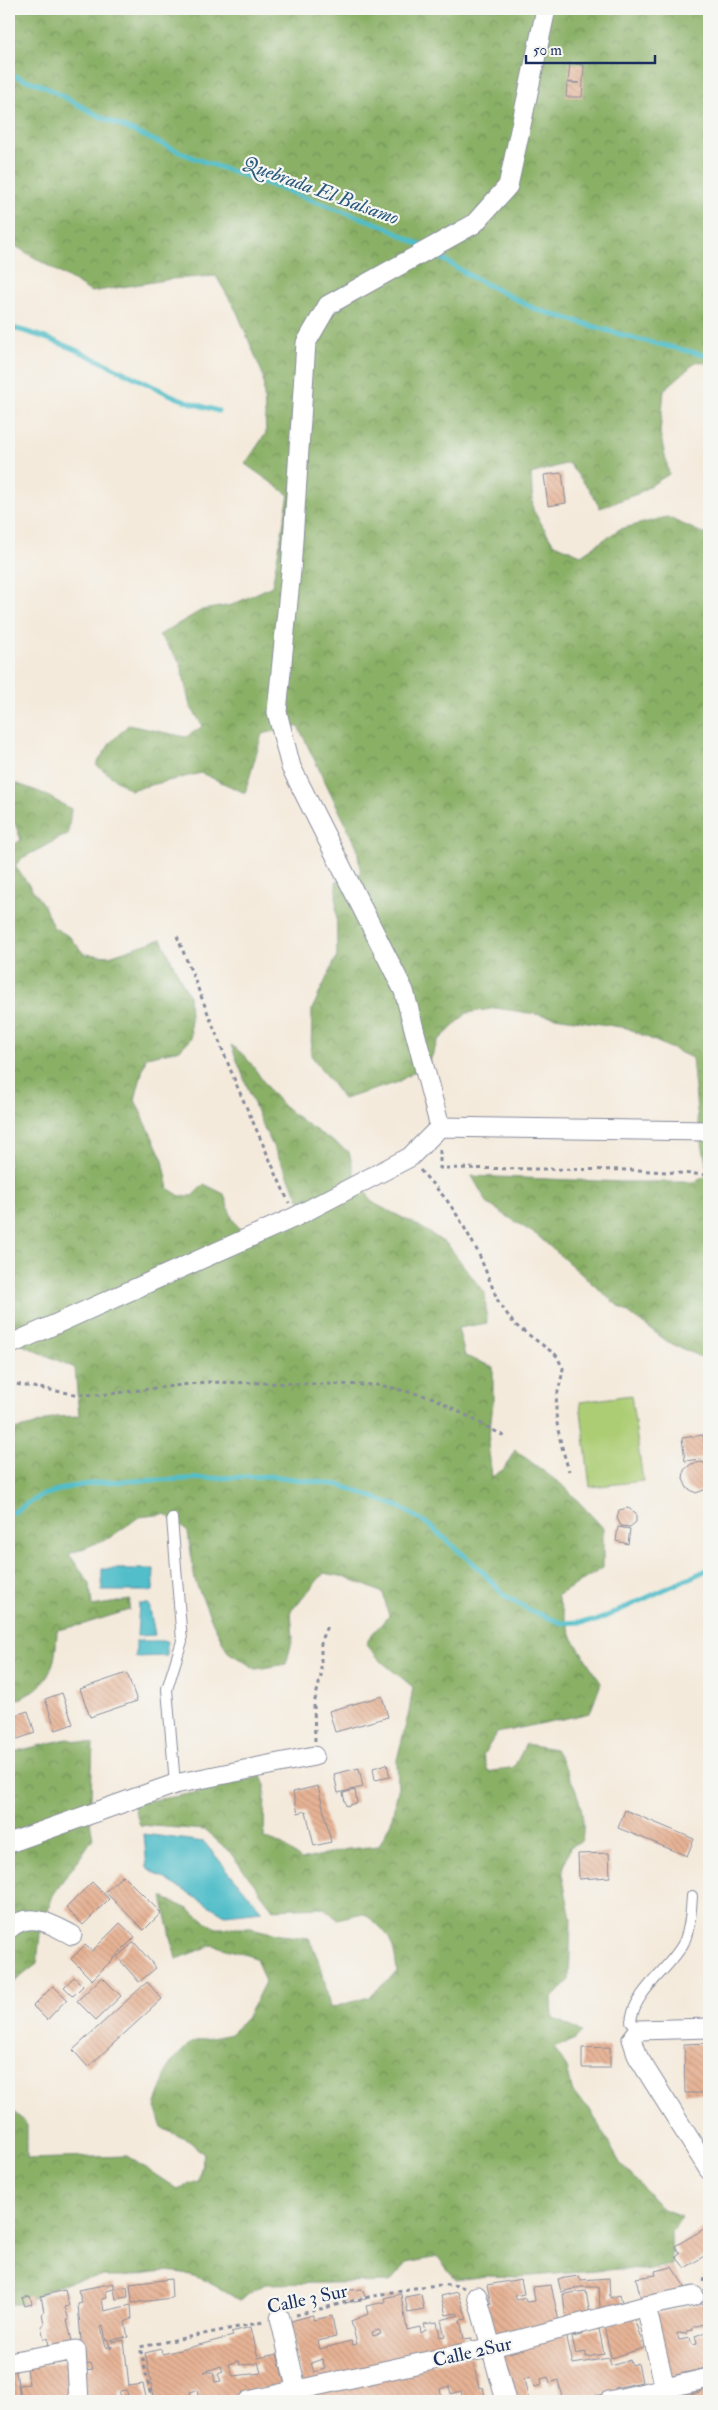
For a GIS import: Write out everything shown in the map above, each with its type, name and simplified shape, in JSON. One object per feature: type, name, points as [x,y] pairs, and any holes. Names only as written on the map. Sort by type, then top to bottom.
[{"type":"street","points":[[440,1127],[404,991],[290,767],[277,712],[292,571],[306,343],[328,305],[474,224],[508,186],[546,9]]},
{"type":"street","points":[[9,1345],[295,1217],[410,1157],[440,1127],[709,1131]]},
{"type":"street","points":[[9,1843],[175,1784],[314,1756]]},
{"type":"street","points":[[9,1929],[16,1922],[40,1918],[72,1935]]},
{"type":"street","points":[[709,2028],[639,2030],[632,2040],[638,2057],[709,2170]]},
{"type":"street","points":[[477,2296],[506,2401]]},
{"type":"street","name":"Calle 2Sur","points":[[248,2401],[298,2396],[646,2306],[694,2296]]},
{"type":"street","points":[[646,2306],[667,2394]]},
{"type":"street","points":[[280,2318],[298,2396]]},
{"type":"street","points":[[9,2362],[76,2350],[80,2401]]},
{"type":"street","points":[[609,2401],[667,2394],[709,2378]]},
{"type":"lane","points":[[172,1518],[182,1641],[167,1689],[175,1784]]},
{"type":"lane","points":[[639,2030],[631,2021],[633,2007],[684,1941],[690,1920],[692,1896]]},
{"type":"path","points":[[177,936],[237,1086],[295,1217]]},
{"type":"path","points":[[440,1127],[440,1168],[637,1170],[708,1175]]},
{"type":"path","points":[[410,1157],[433,1186],[446,1198],[459,1218],[478,1252],[498,1302],[514,1324],[556,1355],[563,1368],[557,1397],[557,1418],[560,1444],[569,1470]]},
{"type":"path","points":[[9,1383],[74,1394],[100,1395],[205,1382],[380,1385],[434,1398],[504,1436]]},
{"type":"path","points":[[314,1756],[316,1728],[314,1704],[321,1676],[321,1640],[327,1626]]},
{"type":"path","name":"Calle 3 Sur","points":[[152,2401],[140,2347],[423,2286],[458,2285],[477,2296]]},
{"type":"green space","points":[[9,9],[709,9],[709,364],[697,361],[664,390],[660,433],[669,474],[637,494],[600,508],[589,489],[568,463],[531,474],[533,510],[553,543],[581,555],[620,529],[667,517],[709,536],[709,1361],[668,1342],[612,1301],[538,1236],[488,1204],[472,1176],[623,1182],[695,1182],[708,1175],[698,1120],[692,1058],[627,1028],[496,1008],[467,1013],[438,1041],[429,1063],[396,1083],[343,1099],[311,1055],[312,1009],[337,956],[336,882],[361,874],[357,847],[298,726],[262,734],[245,793],[201,773],[130,790],[96,765],[111,742],[128,725],[186,737],[203,726],[190,706],[180,662],[159,635],[202,610],[232,605],[272,586],[289,495],[245,464],[266,433],[263,375],[237,312],[216,276],[171,279],[91,292],[9,242]]},
{"type":"green space","points":[[9,781],[40,792],[71,809],[68,834],[22,858],[15,866],[44,906],[53,927],[70,937],[84,954],[109,956],[161,939],[189,996],[191,1038],[180,1050],[146,1057],[135,1100],[163,1160],[169,1189],[180,1196],[192,1196],[204,1184],[224,1194],[232,1218],[241,1231],[301,1202],[261,1122],[231,1045],[245,1056],[269,1090],[283,1105],[310,1127],[349,1152],[356,1180],[375,1204],[419,1226],[448,1245],[485,1294],[487,1323],[458,1328],[465,1356],[493,1367],[493,1403],[488,1444],[492,1477],[504,1469],[515,1450],[566,1488],[603,1528],[603,1568],[557,1596],[573,1639],[601,1683],[590,1713],[497,1733],[483,1755],[488,1772],[514,1767],[526,1744],[555,1749],[572,1781],[580,1804],[583,1828],[582,1840],[570,1847],[562,1874],[571,1919],[569,1981],[552,1998],[553,2018],[582,2032],[575,2039],[554,2048],[567,2068],[573,2093],[589,2108],[620,2163],[661,2208],[681,2216],[671,2232],[672,2265],[645,2270],[619,2269],[518,2277],[486,2276],[456,2280],[438,2257],[406,2263],[390,2282],[265,2284],[239,2300],[193,2276],[170,2271],[126,2277],[98,2277],[75,2281],[57,2286],[40,2294],[26,2304],[9,2304],[9,2106],[27,2125],[27,2159],[127,2156],[177,2189],[198,2181],[204,2154],[189,2141],[162,2128],[155,2107],[170,2064],[191,2042],[231,2034],[247,2017],[265,1982],[256,1958],[213,1945],[176,1959],[162,1897],[188,1909],[216,1928],[251,1928],[280,1935],[309,1938],[322,1969],[330,2008],[369,1997],[397,1972],[394,1952],[389,1938],[379,1926],[363,1913],[337,1919],[323,1907],[273,1909],[229,1851],[205,1830],[140,1825],[133,1804],[199,1792],[261,1776],[265,1785],[264,1838],[283,1845],[301,1860],[348,1849],[379,1846],[391,1822],[398,1790],[397,1760],[413,1687],[382,1662],[366,1644],[372,1634],[389,1616],[383,1593],[346,1577],[324,1573],[291,1611],[293,1638],[286,1664],[256,1669],[228,1652],[195,1581],[188,1532],[165,1514],[139,1517],[109,1538],[69,1554],[90,1584],[92,1606],[130,1600],[129,1610],[81,1625],[57,1630],[55,1657],[47,1677],[33,1691],[9,1703],[9,1431],[32,1426],[55,1417],[79,1416],[75,1368],[16,1342],[9,1343],[9,848],[21,840],[9,807]]},
{"type":"green space","points":[[631,1395],[643,1481],[590,1487],[580,1402]]},
{"type":"green space","points":[[67,1739],[93,1744],[90,1822],[93,1838],[54,1892],[40,1934],[37,1964],[9,1986],[9,1753]]},
{"type":"water","points":[[102,1569],[154,1569],[153,1591],[102,1591]]},
{"type":"water","points":[[139,1604],[149,1604],[155,1635],[137,1636]]},
{"type":"water","points":[[136,1641],[167,1641],[167,1656],[136,1657]]},
{"type":"water","points":[[144,1834],[204,1842],[262,1911],[225,1915],[147,1868]]},
{"type":"building","points":[[570,63],[584,65],[582,97],[566,97],[567,83],[580,83],[568,82]]},
{"type":"building","points":[[562,473],[566,503],[548,506],[544,475]]},
{"type":"building","points":[[703,1435],[707,1458],[685,1461],[682,1438]]},
{"type":"building","points":[[701,1462],[709,1465],[709,1488],[696,1493],[687,1488],[683,1479],[684,1470],[691,1464]]},
{"type":"building","points":[[628,1508],[636,1513],[636,1522],[630,1527],[621,1526],[617,1518],[619,1510]]},
{"type":"building","points":[[618,1527],[630,1529],[628,1544],[616,1541]]},
{"type":"building","points":[[127,1673],[137,1701],[90,1717],[80,1689]]},
{"type":"building","points":[[62,1693],[73,1724],[56,1730],[45,1699]]},
{"type":"building","points":[[382,1696],[388,1717],[335,1732],[329,1711]]},
{"type":"building","points":[[28,1711],[35,1733],[9,1742],[9,1717]]},
{"type":"building","points":[[387,1764],[390,1777],[375,1780],[373,1768]]},
{"type":"building","points":[[359,1768],[363,1787],[338,1793],[334,1774]]},
{"type":"building","points":[[318,1786],[331,1842],[314,1846],[306,1811],[298,1813],[293,1792]]},
{"type":"building","points":[[355,1790],[357,1803],[346,1806],[343,1793]]},
{"type":"building","points":[[625,1810],[694,1839],[687,1856],[618,1828]]},
{"type":"building","points":[[609,1853],[610,1877],[579,1879],[578,1854]]},
{"type":"building","points":[[123,1875],[161,1913],[144,1930],[105,1892]]},
{"type":"building","points":[[92,1882],[109,1899],[83,1925],[66,1908]]},
{"type":"building","points":[[120,1923],[135,1937],[92,1980],[71,1959],[85,1945],[92,1951]]},
{"type":"building","points":[[134,1942],[156,1968],[139,1982],[117,1957]]},
{"type":"building","points":[[74,1977],[83,1986],[73,1996],[64,1987]]},
{"type":"building","points":[[102,1977],[121,1996],[96,2020],[77,2001]]},
{"type":"building","points":[[147,1982],[162,1999],[88,2067],[73,2050]]},
{"type":"building","points":[[53,1986],[67,1999],[47,2020],[33,2006]]},
{"type":"building","points":[[709,2043],[709,2093],[685,2093],[684,2044]]},
{"type":"building","points":[[610,2047],[610,2068],[582,2068],[582,2048]]},
{"type":"building","points":[[704,2229],[709,2230],[709,2253],[685,2268],[676,2257],[680,2254],[675,2246]]},
{"type":"building","points":[[672,2267],[687,2290],[642,2303],[636,2278],[656,2275],[655,2271]]},
{"type":"building","points":[[579,2276],[581,2280],[609,2278],[610,2298],[620,2295],[623,2305],[600,2309],[599,2287],[581,2287],[561,2292],[558,2279]]},
{"type":"building","points":[[171,2279],[172,2298],[132,2303],[130,2284]]},
{"type":"building","points":[[521,2279],[524,2294],[515,2296],[517,2300],[525,2298],[526,2302],[535,2301],[533,2287],[551,2285],[560,2326],[497,2340],[487,2305],[491,2304],[487,2285]]},
{"type":"building","points":[[114,2283],[114,2289],[106,2291],[107,2298],[102,2299],[104,2311],[131,2305],[132,2319],[125,2322],[128,2337],[111,2340],[112,2342],[124,2340],[129,2386],[143,2384],[147,2401],[122,2401],[122,2397],[128,2395],[126,2390],[120,2391],[119,2398],[105,2401],[83,2401],[85,2370],[93,2369],[91,2363],[83,2365],[78,2304],[82,2303],[78,2290]],"holes":[[[103,2326],[106,2340],[108,2339],[110,2347],[106,2347],[101,2327]]]},
{"type":"building","points":[[709,2286],[709,2308],[699,2293]]},
{"type":"building","points":[[127,2287],[128,2297],[116,2299],[114,2289]]},
{"type":"building","points":[[362,2289],[366,2299],[344,2303],[341,2291]]},
{"type":"building","points":[[65,2290],[69,2306],[65,2307],[73,2345],[49,2350],[48,2338],[44,2339],[41,2326],[44,2324],[42,2313],[44,2312],[41,2296]]},
{"type":"building","points":[[586,2291],[590,2315],[566,2319],[563,2294]]},
{"type":"building","points":[[458,2292],[467,2319],[460,2320],[464,2339],[472,2338],[471,2346],[303,2388],[291,2321],[313,2315],[313,2320],[332,2316],[336,2337],[318,2341],[320,2349],[351,2341],[353,2345],[357,2344],[351,2321],[368,2314],[366,2306],[385,2302],[384,2298],[401,2294],[407,2330],[420,2327],[421,2333],[426,2330],[424,2324],[437,2322],[440,2337],[445,2336],[441,2320],[459,2315],[457,2313],[446,2315],[441,2296]],"holes":[[[379,2330],[381,2334],[373,2336],[372,2332]],[[322,2359],[325,2369],[314,2372],[311,2363]]]},
{"type":"building","points":[[421,2294],[424,2310],[408,2313],[405,2297]]},
{"type":"building","points":[[30,2296],[32,2304],[25,2306],[22,2298]]},
{"type":"building","points":[[705,2303],[709,2316],[709,2326],[708,2323],[693,2327],[693,2330],[687,2331],[687,2334],[677,2333],[679,2340],[690,2338],[692,2345],[697,2344],[695,2336],[709,2331],[709,2365],[702,2369],[667,2377],[656,2314]]},
{"type":"building","points":[[634,2318],[644,2348],[611,2358],[604,2326]]},
{"type":"building","points":[[251,2327],[258,2358],[277,2354],[286,2388],[265,2393],[264,2388],[246,2392],[247,2398],[234,2401],[199,2401],[197,2390],[190,2392],[192,2401],[155,2401],[145,2353],[161,2349],[162,2354],[180,2350],[233,2336],[231,2332]],"holes":[[[239,2361],[240,2365],[258,2362],[261,2373],[233,2376],[229,2364]],[[221,2366],[223,2372],[218,2374],[221,2381],[215,2382],[213,2372],[204,2372]]]},
{"type":"building","points":[[599,2329],[604,2354],[586,2357],[586,2352],[576,2354],[572,2337],[582,2335],[582,2332]]},
{"type":"building","points":[[566,2334],[573,2364],[609,2358],[611,2366],[630,2360],[632,2365],[638,2363],[642,2382],[615,2388],[616,2392],[563,2401],[558,2380],[550,2383],[548,2377],[541,2379],[542,2385],[535,2387],[530,2377],[524,2379],[529,2401],[511,2401],[498,2350]]},
{"type":"building","points":[[472,2356],[479,2388],[483,2387],[486,2401],[463,2401],[461,2391],[451,2394],[449,2386],[440,2389],[443,2401],[311,2401],[309,2391]]},
{"type":"building","points":[[67,2362],[73,2401],[21,2401],[19,2385],[29,2384],[27,2367]]},
{"type":"building","points":[[16,2371],[20,2398],[9,2399],[9,2372]]},
{"type":"building","points":[[709,2386],[709,2401],[674,2401],[673,2398],[703,2391],[703,2388]]},
{"type":"waterway","name":"Quebrada El Balsamo","points":[[9,74],[44,86],[101,117],[194,158],[384,226],[424,247]]},
{"type":"waterway","name":"Quebrada El Balsamo","points":[[433,253],[472,277],[535,309],[633,338],[709,356]]},
{"type":"waterway","points":[[9,327],[72,348],[177,397],[218,411]]},
{"type":"waterway","points":[[9,1515],[40,1496],[69,1487],[103,1482],[272,1476],[340,1485],[400,1507],[429,1525],[481,1570],[505,1596],[531,1611],[562,1623],[596,1621],[709,1569]]}]
